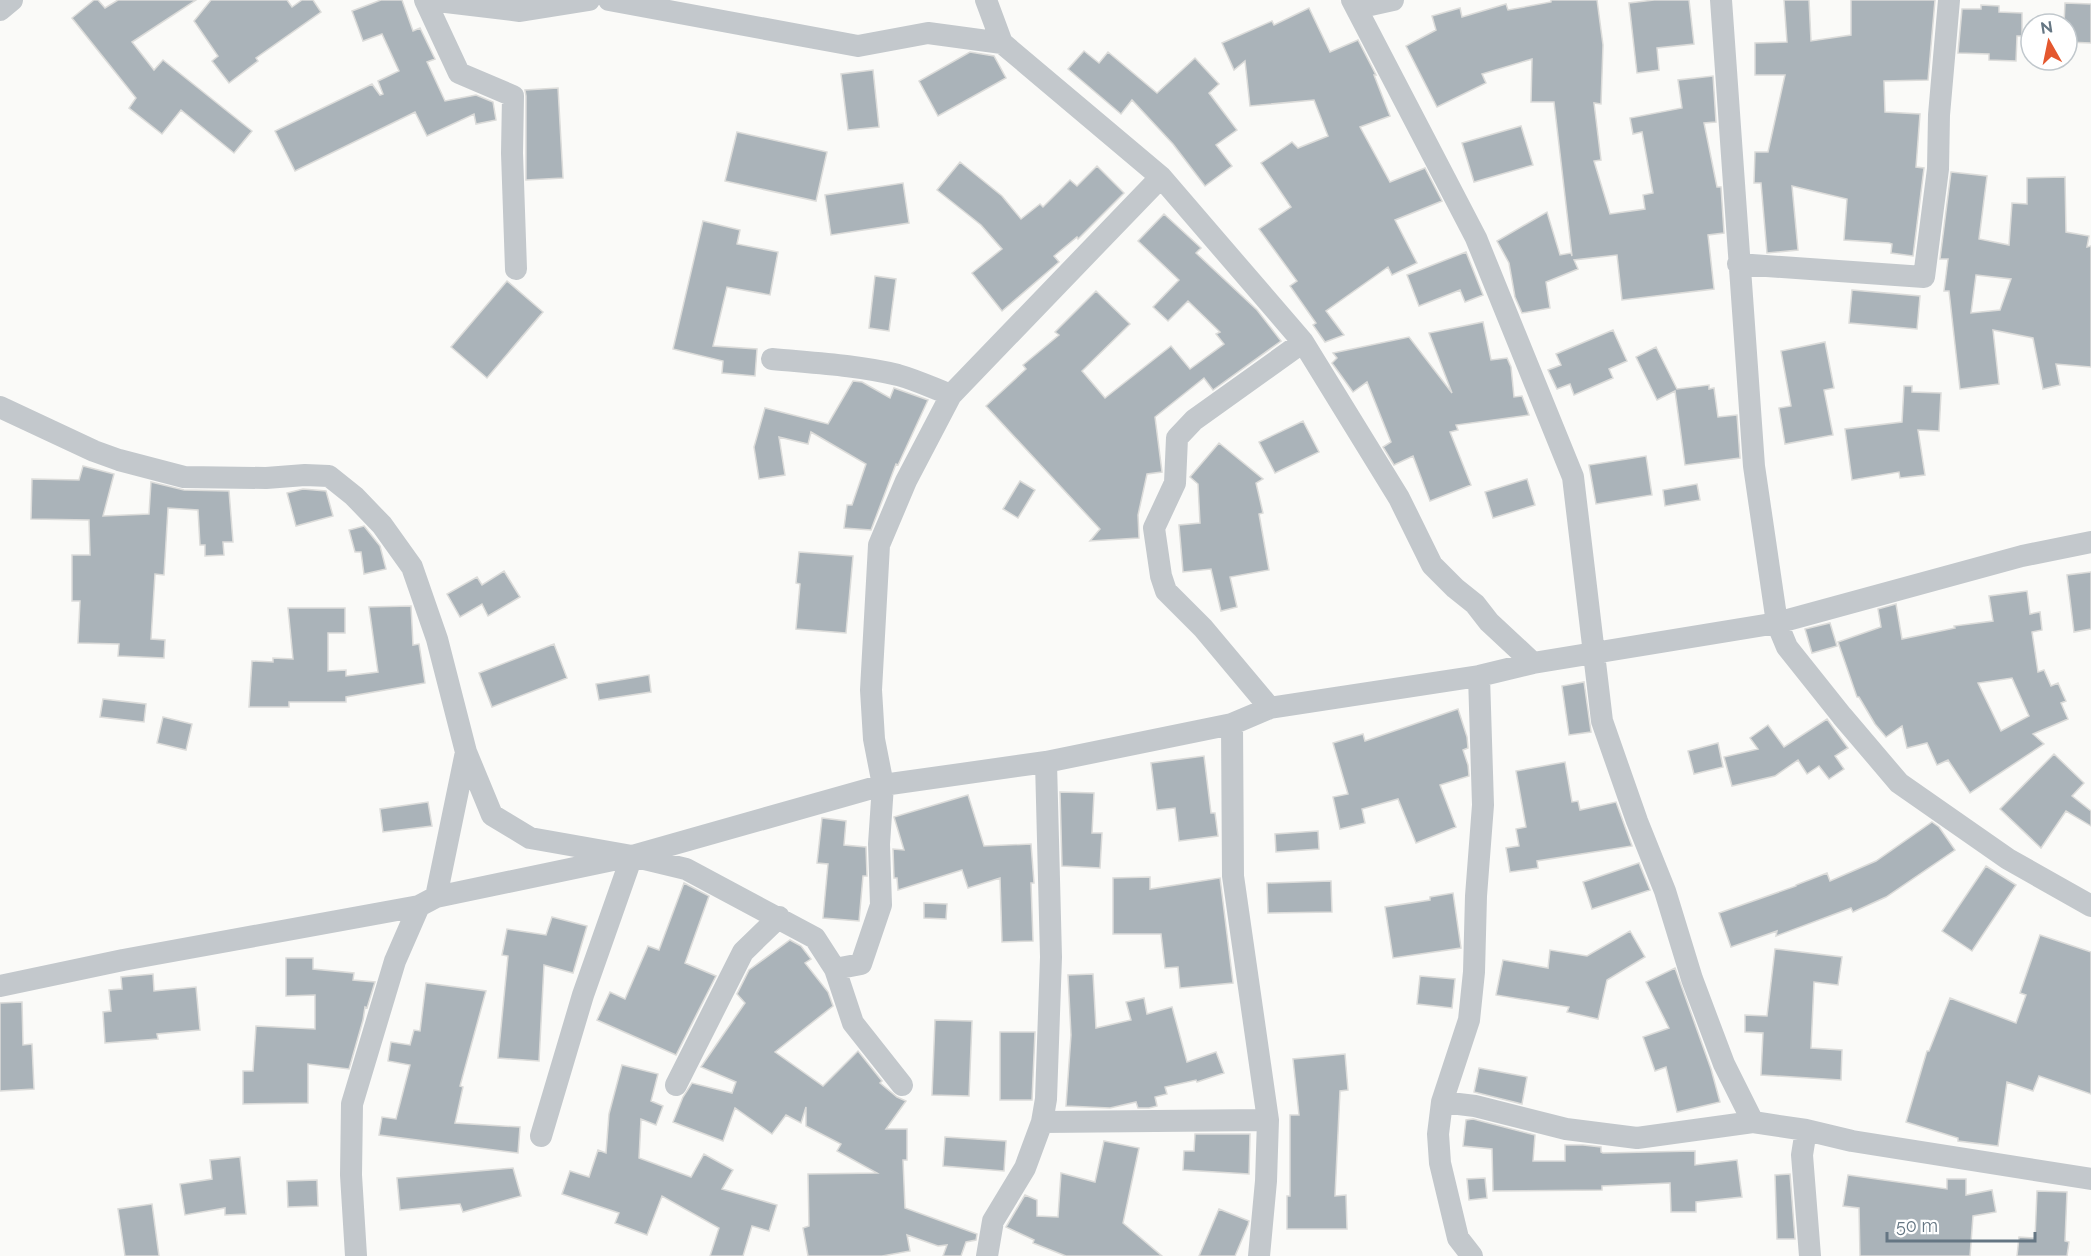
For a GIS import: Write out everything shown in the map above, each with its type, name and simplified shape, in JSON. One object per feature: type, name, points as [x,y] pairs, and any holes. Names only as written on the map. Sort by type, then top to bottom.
[{"type":"street","points":[[0,10],[12,0]]},
{"type":"street","points":[[425,0],[459,73],[513,96],[512,153],[516,269]]},
{"type":"street","points":[[443,0],[520,11],[589,0]]},
{"type":"street","points":[[609,0],[858,46],[928,33],[1002,43]]},
{"type":"street","points":[[986,0],[1002,43],[1161,177],[1304,342],[1399,498],[1432,565],[1533,663]]},
{"type":"street","points":[[1393,0],[1354,4],[1476,238],[1573,477],[1602,721],[1637,821],[1665,891],[1692,979],[1724,1064],[1753,1122]]},
{"type":"street","points":[[1720,0],[1754,466],[1777,623],[1787,647],[1899,783],[2008,859],[2091,906]]},
{"type":"street","points":[[1738,264],[1924,277],[1938,169],[1948,0]]},
{"type":"street","points":[[835,969],[861,964],[881,905],[879,844],[883,785],[874,739],[871,690],[879,545],[906,481],[951,395],[1161,177]]},
{"type":"street","points":[[1269,708],[1203,627],[1166,591],[1161,576],[1154,528],[1175,483],[1177,438],[1194,420],[1304,342]]},
{"type":"street","points":[[772,359],[858,368],[896,375],[918,381],[951,395]]},
{"type":"street","points":[[0,407],[94,451],[184,477],[329,476],[354,496],[382,525],[412,567],[437,639],[466,752],[492,815],[530,838],[632,856],[686,869],[815,938],[835,969],[853,1023],[902,1085]]},
{"type":"street","points":[[0,986],[428,901],[632,856],[883,785],[1046,762],[1232,724],[1269,708],[1479,676],[1593,652],[1777,623],[2022,556],[2091,542]]},
{"type":"street","points":[[1472,1256],[1458,1238],[1440,1162],[1438,1134],[1442,1102],[1469,1020],[1474,972],[1476,896],[1483,805],[1479,676]]},
{"type":"street","points":[[1232,724],[1233,876],[1268,1120],[1266,1181],[1259,1256]]},
{"type":"street","points":[[356,1256],[351,1175],[352,1104],[395,961],[428,901],[466,752]]},
{"type":"street","points":[[987,1256],[993,1221],[1025,1168],[1042,1122],[1046,1099],[1051,957],[1046,762]]},
{"type":"street","points":[[542,1136],[583,995],[632,856]]},
{"type":"street","points":[[676,1085],[744,952],[778,917]]},
{"type":"street","points":[[1442,1102],[1475,1106],[1566,1129],[1637,1138],[1753,1122],[1806,1130],[1852,1141],[2091,1179]]},
{"type":"street","points":[[1042,1122],[1268,1120]]},
{"type":"street","points":[[1806,1130],[1802,1155],[1810,1256]]},
{"type":"building","points":[[94,0],[98,0],[105,8],[118,0],[196,0],[132,42],[154,70],[163,60],[252,131],[234,153],[181,110],[162,134],[129,108],[136,98],[72,18]]},
{"type":"building","points":[[211,0],[287,0],[292,7],[302,0],[313,0],[321,12],[256,58],[258,61],[229,83],[212,61],[218,56],[194,21]]},
{"type":"building","points":[[381,0],[402,0],[413,31],[420,28],[435,59],[427,62],[445,101],[476,95],[493,102],[496,120],[476,124],[474,114],[427,136],[415,112],[295,171],[275,131],[372,84],[380,95],[383,94],[378,81],[399,71],[382,34],[363,41],[352,11]]},
{"type":"building","points":[[1551,0],[1597,0],[1603,45],[1601,104],[1594,103],[1601,160],[1594,161],[1610,214],[1645,209],[1643,195],[1653,193],[1642,132],[1633,134],[1630,118],[1682,108],[1678,80],[1713,76],[1716,122],[1704,123],[1717,187],[1721,187],[1724,233],[1708,235],[1714,289],[1622,300],[1617,255],[1574,260],[1578,269],[1546,282],[1550,308],[1522,313],[1515,297],[1509,263],[1497,241],[1547,212],[1560,255],[1571,253],[1572,256],[1554,102],[1531,102],[1532,59],[1482,74],[1486,83],[1437,107],[1406,46],[1436,30],[1432,16],[1460,8],[1462,17],[1506,4],[1508,10],[1551,2]]},
{"type":"building","points":[[1689,0],[1694,44],[1657,48],[1659,70],[1637,73],[1629,3]]},
{"type":"building","points":[[1784,0],[1809,0],[1811,41],[1851,35],[1851,0],[1935,0],[1928,80],[1884,81],[1885,112],[1920,114],[1916,167],[1924,168],[1913,256],[1891,253],[1892,244],[1889,243],[1844,240],[1847,199],[1792,186],[1798,250],[1767,253],[1761,183],[1754,183],[1755,152],[1768,152],[1785,75],[1755,75],[1755,43],[1787,42]]},
{"type":"building","points":[[2065,3],[2091,4],[2091,43],[2079,42],[2079,12],[2065,12]]},
{"type":"building","points":[[1981,5],[1999,6],[1999,12],[2019,13],[2016,61],[1989,60],[1989,54],[1958,53],[1962,9],[1981,9]]},
{"type":"building","points":[[1309,8],[1330,52],[1358,40],[1376,75],[1374,75],[1390,116],[1360,127],[1390,182],[1425,168],[1442,201],[1395,220],[1417,263],[1392,275],[1388,267],[1326,311],[1344,335],[1325,342],[1313,325],[1316,323],[1290,286],[1297,281],[1259,229],[1291,207],[1261,163],[1292,142],[1298,148],[1328,136],[1314,100],[1250,106],[1245,61],[1234,70],[1222,43],[1272,21],[1274,25]]},
{"type":"building","points":[[1084,51],[1099,63],[1108,52],[1157,93],[1195,58],[1219,84],[1209,93],[1237,130],[1216,145],[1232,166],[1205,186],[1173,144],[1132,100],[1121,114],[1068,69]]},
{"type":"building","points":[[970,52],[994,56],[1006,78],[938,116],[919,81]]},
{"type":"building","points":[[873,70],[879,127],[848,130],[841,74]]},
{"type":"building","points":[[558,88],[563,178],[526,180],[525,90]]},
{"type":"building","points":[[1521,126],[1533,165],[1474,182],[1462,143]]},
{"type":"building","points":[[737,132],[827,152],[816,201],[725,181]]},
{"type":"building","points":[[960,162],[1002,196],[1021,219],[1040,204],[1043,207],[1070,180],[1077,186],[1097,166],[1124,193],[1078,239],[1077,237],[1054,256],[1059,262],[1002,311],[972,273],[1002,249],[981,225],[937,190]]},
{"type":"building","points":[[1951,172],[1987,176],[1979,239],[2009,245],[2012,203],[2027,204],[2027,178],[2065,177],[2066,232],[2089,236],[2087,247],[2091,246],[2091,367],[2056,364],[2060,385],[2043,389],[2033,338],[1993,330],[1999,384],[1960,389],[1949,291],[1944,291],[1948,259],[1940,259]],"holes":[[[1976,275],[2011,279],[2000,310],[1971,313]]]},
{"type":"building","points":[[903,183],[909,223],[831,235],[825,195]]},
{"type":"building","points":[[1164,214],[1201,248],[1196,253],[1257,310],[1281,341],[1213,390],[1204,378],[1155,417],[1162,472],[1147,474],[1138,515],[1139,538],[1090,541],[1100,529],[986,406],[1026,369],[1023,365],[1059,335],[1055,332],[1096,291],[1130,324],[1082,371],[1105,398],[1171,346],[1190,369],[1224,344],[1216,334],[1220,332],[1188,301],[1168,321],[1153,307],[1179,280],[1138,241]]},
{"type":"building","points":[[703,221],[740,230],[737,244],[778,252],[770,295],[727,287],[713,346],[757,349],[755,376],[722,373],[723,361],[673,349]]},
{"type":"building","points":[[1466,252],[1483,295],[1465,302],[1460,290],[1419,306],[1407,275]]},
{"type":"building","points":[[875,276],[896,279],[889,331],[869,328]]},
{"type":"building","points":[[507,281],[543,312],[487,378],[451,347]]},
{"type":"building","points":[[1852,290],[1920,296],[1917,329],[1849,323]]},
{"type":"building","points":[[1483,322],[1491,360],[1507,358],[1511,367],[1514,397],[1522,396],[1529,415],[1456,425],[1458,430],[1450,432],[1471,485],[1430,501],[1413,456],[1394,465],[1383,447],[1391,442],[1367,382],[1353,392],[1332,363],[1337,358],[1333,353],[1409,337],[1452,393],[1429,333]]},
{"type":"building","points":[[1613,330],[1627,361],[1609,369],[1613,378],[1574,395],[1570,384],[1557,389],[1548,370],[1561,365],[1556,354]]},
{"type":"building","points":[[1825,342],[1834,388],[1824,390],[1833,435],[1785,444],[1779,408],[1791,406],[1781,351]]},
{"type":"building","points":[[1656,347],[1677,389],[1709,385],[1709,389],[1714,388],[1718,417],[1737,415],[1740,458],[1685,465],[1675,391],[1657,400],[1636,357]]},
{"type":"building","points":[[853,381],[862,382],[890,398],[894,388],[928,400],[898,465],[896,464],[871,530],[844,528],[847,505],[852,505],[866,464],[811,432],[808,444],[779,437],[785,475],[759,479],[754,447],[765,408],[828,424]]},
{"type":"building","points":[[1904,386],[1912,386],[1912,392],[1941,393],[1939,431],[1918,430],[1925,475],[1900,478],[1899,472],[1852,480],[1845,429],[1902,422]]},
{"type":"building","points":[[1303,421],[1319,452],[1275,473],[1259,442]]},
{"type":"building","points":[[1219,443],[1263,479],[1256,483],[1263,513],[1259,514],[1269,570],[1230,577],[1237,607],[1221,611],[1211,569],[1183,572],[1179,525],[1200,523],[1198,484],[1190,477]]},
{"type":"building","points":[[1646,456],[1652,495],[1596,504],[1589,465]]},
{"type":"building","points":[[83,466],[114,474],[103,516],[149,514],[151,482],[184,490],[229,491],[233,542],[223,542],[224,555],[205,556],[205,545],[200,545],[198,510],[168,508],[164,575],[155,574],[151,639],[165,640],[164,658],[118,656],[119,644],[78,643],[80,601],[72,601],[72,555],[90,555],[89,520],[31,519],[32,479],[79,480]]},
{"type":"building","points":[[1527,479],[1535,505],[1493,518],[1485,492]]},
{"type":"building","points":[[1020,481],[1035,490],[1018,518],[1003,509]]},
{"type":"building","points":[[1697,484],[1700,500],[1665,506],[1663,490]]},
{"type":"building","points":[[303,489],[326,491],[333,516],[296,526],[287,493]]},
{"type":"building","points":[[364,526],[380,546],[386,569],[364,574],[361,552],[355,552],[349,530]]},
{"type":"building","points":[[799,552],[853,556],[846,633],[796,629],[800,584],[796,583]]},
{"type":"building","points":[[504,571],[520,597],[488,616],[482,604],[460,617],[447,594],[477,577],[482,585]]},
{"type":"building","points":[[2091,572],[2091,629],[2074,632],[2067,575]]},
{"type":"building","points":[[2027,591],[2030,614],[2040,612],[2042,630],[2032,632],[2038,672],[2044,670],[2051,686],[2058,683],[2066,701],[2061,703],[2068,719],[2033,734],[2044,744],[1970,793],[1948,760],[1937,765],[1927,743],[1907,748],[1902,726],[1886,737],[1857,697],[1838,642],[1881,627],[1878,609],[1896,604],[1902,639],[1955,628],[1954,626],[1993,621],[1989,596]],"holes":[[[2012,678],[2029,716],[2001,731],[1978,683]]]},
{"type":"building","points":[[411,606],[413,645],[419,644],[425,683],[346,697],[346,702],[289,702],[289,707],[249,707],[252,661],[273,662],[273,658],[293,659],[288,608],[345,608],[345,633],[328,633],[328,671],[346,670],[346,676],[378,672],[369,607]]},
{"type":"building","points":[[1830,623],[1837,646],[1812,653],[1805,629]]},
{"type":"building","points":[[554,644],[567,678],[492,707],[479,673]]},
{"type":"building","points":[[649,675],[651,692],[599,700],[596,684]]},
{"type":"building","points":[[1584,682],[1591,732],[1569,735],[1562,686]]},
{"type":"building","points":[[103,699],[146,704],[144,722],[100,717]]},
{"type":"building","points":[[1458,709],[1467,737],[1468,748],[1463,750],[1469,776],[1440,785],[1456,827],[1416,843],[1398,799],[1362,809],[1365,823],[1340,829],[1333,797],[1348,794],[1333,743],[1363,734],[1365,741]]},
{"type":"building","points":[[163,717],[192,724],[186,750],[157,743]]},
{"type":"building","points":[[1827,719],[1848,748],[1835,756],[1844,769],[1829,779],[1819,766],[1807,774],[1798,760],[1775,776],[1732,786],[1724,757],[1758,749],[1750,738],[1768,725],[1784,747]]},
{"type":"building","points":[[1718,743],[1723,767],[1694,774],[1688,751]]},
{"type":"building","points":[[2054,754],[2084,783],[2072,796],[2091,811],[2091,826],[2066,811],[2041,848],[2000,809]]},
{"type":"building","points":[[1204,756],[1211,813],[1215,813],[1218,836],[1179,841],[1175,808],[1157,810],[1151,763]]},
{"type":"building","points":[[1565,762],[1572,802],[1578,801],[1580,810],[1616,802],[1632,846],[1537,861],[1538,868],[1510,872],[1506,848],[1519,846],[1516,829],[1526,827],[1516,771]]},
{"type":"building","points":[[1060,792],[1094,793],[1092,833],[1102,833],[1100,868],[1062,866]]},
{"type":"building","points":[[968,795],[984,846],[1031,844],[1034,883],[1031,883],[1033,941],[1002,942],[1000,878],[968,888],[962,870],[898,890],[897,878],[894,878],[893,849],[904,850],[894,817]]},
{"type":"building","points":[[428,802],[432,826],[383,832],[380,809]]},
{"type":"building","points":[[822,818],[846,821],[844,845],[866,847],[867,876],[863,876],[859,921],[823,918],[828,864],[817,863]]},
{"type":"building","points":[[1932,822],[1939,827],[1955,850],[1886,897],[1853,912],[1851,908],[1776,936],[1777,931],[1731,947],[1719,913],[1827,873],[1830,881],[1876,861]]},
{"type":"building","points":[[1318,831],[1319,849],[1276,852],[1275,834]]},
{"type":"building","points":[[1639,863],[1650,890],[1592,909],[1583,882]]},
{"type":"building","points":[[1986,866],[2016,885],[1972,951],[1942,931]]},
{"type":"building","points":[[1150,877],[1150,889],[1220,878],[1233,983],[1180,988],[1178,967],[1165,968],[1161,934],[1113,934],[1113,878]]},
{"type":"building","points":[[1331,881],[1332,912],[1268,913],[1267,883]]},
{"type":"building","points":[[684,883],[709,896],[685,963],[716,976],[676,1055],[597,1020],[610,992],[625,999],[648,946],[659,950]]},
{"type":"building","points":[[1453,893],[1461,948],[1393,958],[1385,907],[1430,900],[1430,897]]},
{"type":"building","points":[[924,903],[947,904],[946,919],[924,918]]},
{"type":"building","points":[[552,917],[587,926],[573,973],[544,965],[539,1061],[498,1058],[508,956],[502,955],[507,929],[546,935]]},
{"type":"building","points":[[1630,931],[1645,957],[1607,980],[1598,1019],[1567,1012],[1569,1007],[1496,995],[1503,960],[1548,968],[1550,950],[1587,956]]},
{"type":"building","points":[[2040,935],[2091,952],[2091,1094],[2039,1076],[2033,1091],[2007,1082],[1998,1146],[1958,1141],[1958,1138],[1906,1122],[1927,1051],[1929,1051],[1950,998],[2016,1023],[2026,995],[2020,993]]},
{"type":"building","points":[[790,940],[801,946],[811,959],[805,963],[828,992],[833,1006],[775,1052],[823,1086],[858,1051],[882,1081],[880,1083],[897,1097],[906,1101],[886,1129],[907,1129],[907,1160],[903,1160],[905,1208],[977,1234],[976,1240],[966,1242],[961,1256],[943,1256],[947,1245],[938,1246],[907,1235],[910,1251],[882,1256],[808,1256],[803,1228],[809,1226],[808,1174],[877,1173],[837,1151],[841,1144],[806,1126],[806,1107],[801,1123],[786,1115],[772,1134],[735,1108],[723,1141],[673,1122],[683,1097],[692,1083],[732,1093],[736,1082],[701,1067],[745,1003],[737,994],[749,970]]},
{"type":"building","points":[[1775,949],[1842,957],[1838,985],[1814,982],[1811,1048],[1842,1050],[1841,1080],[1761,1075],[1763,1033],[1745,1032],[1745,1015],[1767,1016]]},
{"type":"building","points":[[286,958],[313,958],[313,969],[354,973],[353,980],[375,982],[367,1008],[365,1007],[349,1069],[308,1064],[308,1103],[243,1104],[243,1071],[253,1071],[256,1026],[315,1029],[315,995],[286,996]]},
{"type":"building","points":[[1675,968],[1711,1069],[1720,1102],[1677,1112],[1666,1067],[1655,1071],[1643,1037],[1669,1028],[1646,982]]},
{"type":"building","points":[[153,974],[154,991],[196,987],[200,1030],[157,1034],[158,1039],[105,1043],[103,1012],[111,1011],[109,990],[122,989],[121,977]]},
{"type":"building","points":[[1093,974],[1096,1028],[1131,1020],[1126,1002],[1144,998],[1147,1014],[1172,1007],[1187,1062],[1216,1052],[1224,1073],[1197,1082],[1196,1080],[1165,1087],[1167,1094],[1155,1097],[1157,1106],[1149,1108],[1138,1108],[1136,1102],[1110,1108],[1066,1106],[1071,1035],[1068,975]]},
{"type":"building","points":[[1420,976],[1455,979],[1452,1008],[1417,1004]]},
{"type":"building","points":[[426,983],[486,991],[460,1086],[463,1087],[455,1123],[520,1127],[518,1153],[379,1135],[382,1117],[396,1119],[410,1065],[388,1061],[391,1042],[410,1045],[414,1030],[420,1031]]},
{"type":"building","points":[[22,1002],[23,1045],[32,1044],[34,1089],[0,1091],[0,1003]]},
{"type":"building","points":[[935,1020],[972,1021],[969,1096],[932,1095]]},
{"type":"building","points":[[1000,1032],[1035,1032],[1032,1100],[1000,1100]]},
{"type":"building","points":[[1345,1054],[1348,1090],[1340,1091],[1335,1196],[1346,1195],[1347,1229],[1287,1229],[1287,1196],[1290,1196],[1290,1115],[1299,1115],[1293,1059]]},
{"type":"building","points":[[622,1065],[658,1074],[651,1101],[663,1106],[656,1125],[641,1119],[639,1158],[691,1177],[704,1154],[733,1170],[722,1189],[777,1205],[769,1231],[752,1226],[743,1256],[710,1256],[719,1228],[662,1196],[647,1235],[615,1223],[619,1213],[562,1194],[570,1171],[589,1177],[598,1150],[606,1153],[609,1114]]},
{"type":"building","points":[[1479,1068],[1527,1077],[1522,1104],[1474,1092]]},
{"type":"building","points":[[1473,1119],[1535,1135],[1533,1161],[1565,1161],[1565,1145],[1601,1147],[1603,1153],[1695,1151],[1695,1165],[1737,1160],[1742,1197],[1696,1202],[1696,1212],[1671,1212],[1670,1183],[1602,1186],[1602,1190],[1493,1191],[1492,1149],[1463,1146],[1466,1120]]},
{"type":"building","points":[[1195,1134],[1250,1134],[1249,1174],[1183,1170],[1184,1151],[1194,1151]]},
{"type":"building","points":[[945,1137],[1006,1141],[1004,1171],[943,1166]]},
{"type":"building","points":[[1104,1141],[1139,1148],[1123,1223],[1162,1256],[1066,1256],[1033,1243],[1034,1240],[1006,1227],[1025,1195],[1037,1200],[1037,1216],[1058,1217],[1061,1173],[1095,1182]]},
{"type":"building","points":[[240,1157],[246,1214],[225,1215],[225,1208],[185,1215],[180,1184],[212,1179],[210,1160]]},
{"type":"building","points":[[513,1168],[521,1196],[463,1212],[460,1204],[400,1210],[397,1178]]},
{"type":"building","points":[[1790,1174],[1795,1239],[1777,1239],[1775,1175]]},
{"type":"building","points":[[1848,1175],[1947,1189],[1947,1179],[1966,1179],[1966,1195],[1992,1190],[1996,1212],[1973,1216],[1970,1256],[1860,1256],[1859,1208],[1843,1206]]},
{"type":"building","points":[[1485,1178],[1487,1198],[1469,1200],[1467,1179]]},
{"type":"building","points":[[317,1180],[318,1206],[288,1207],[287,1181]]},
{"type":"building","points":[[2037,1191],[2067,1192],[2065,1241],[2069,1242],[2067,1256],[2017,1256],[2019,1237],[2035,1238]]},
{"type":"building","points":[[152,1204],[159,1256],[125,1256],[118,1209]]},
{"type":"building","points":[[1219,1209],[1249,1221],[1235,1256],[1199,1256]]}]
